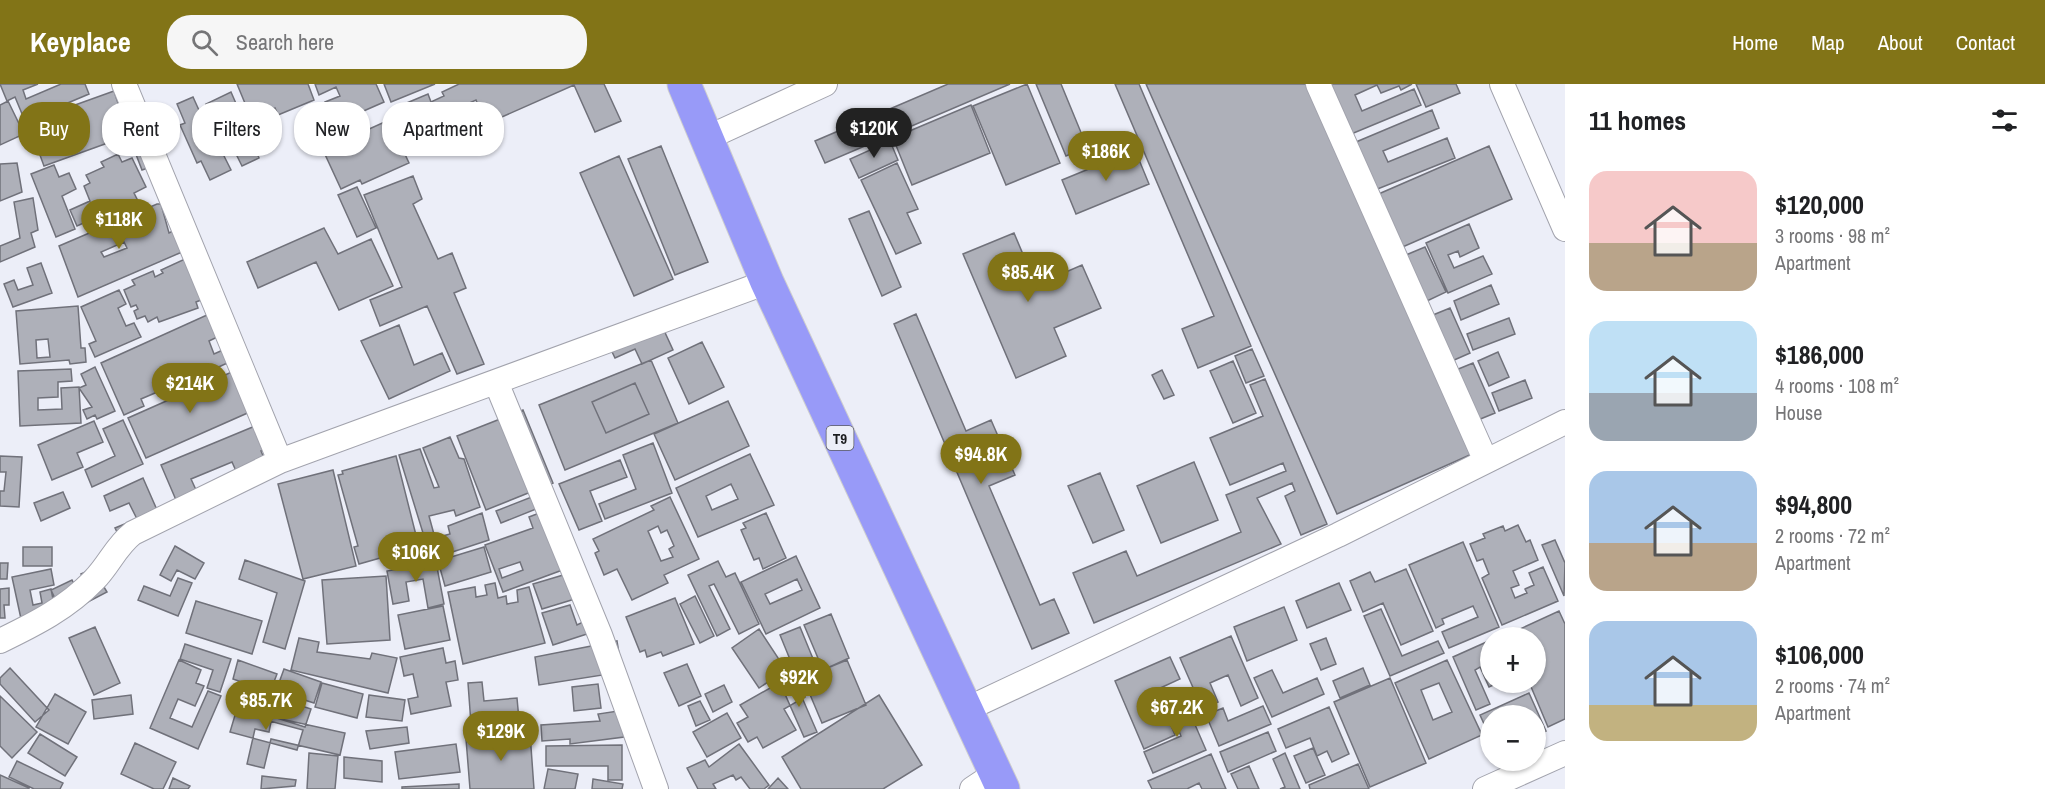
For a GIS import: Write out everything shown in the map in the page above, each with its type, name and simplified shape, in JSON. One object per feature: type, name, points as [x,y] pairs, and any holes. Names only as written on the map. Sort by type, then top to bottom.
[{"type":"highway","name":"T9","points":[[684,84],[767,282],[967,708],[990,784]]},
{"type":"street","points":[[124,84],[280,461]]},
{"type":"street","points":[[707,138],[825,84]]},
{"type":"street","points":[[1318,84],[1485,459]]},
{"type":"street","points":[[1502,84],[1565,229]]},
{"type":"street","points":[[0,641],[49,618],[73,600],[96,578],[118,546],[133,533],[280,461],[767,282]]},
{"type":"street","points":[[496,382],[600,635],[656,789]]},
{"type":"street","points":[[967,708],[1338,535],[1485,459],[1565,422]]},
{"type":"street","points":[[1485,789],[1565,753]]},
{"type":"building","points":[[0,84],[38,84],[23,90],[26,99],[61,84],[85,84],[89,94],[70,102],[18,102],[18,104],[15,97],[7,101]]},
{"type":"building","points":[[237,84],[308,84],[314,100],[294,102],[294,108],[282,113],[282,102],[244,102]]},
{"type":"building","points":[[315,84],[376,84],[384,102],[370,108],[370,102],[325,102],[340,96],[336,87],[319,95]]},
{"type":"building","points":[[384,84],[435,84],[391,102]]},
{"type":"building","points":[[459,84],[604,84],[621,121],[595,132],[574,85],[504,116],[504,102],[477,102],[476,100],[431,102],[444,96],[442,92]]},
{"type":"building","points":[[948,84],[1010,84],[825,163],[815,141]]},
{"type":"building","points":[[1027,84],[1060,163],[1006,185],[973,106]]},
{"type":"building","points":[[1036,84],[1061,84],[1087,147],[1066,156]]},
{"type":"building","points":[[1115,84],[1139,84],[1251,346],[1198,368],[1182,329],[1214,316]]},
{"type":"building","points":[[1146,84],[1318,84],[1481,450],[1337,514]]},
{"type":"building","points":[[1332,84],[1412,84],[1401,90],[1399,86],[1381,93],[1377,85],[1355,95],[1362,111],[1414,89],[1421,105],[1344,137],[1324,87]]},
{"type":"building","points":[[1416,84],[1456,84],[1460,93],[1426,107]]},
{"type":"building","points":[[114,91],[118,102],[102,102],[102,145],[90,149],[90,102],[83,102]]},
{"type":"building","points":[[231,92],[235,102],[210,102]]},
{"type":"building","points":[[428,94],[431,102],[409,102]]},
{"type":"building","points":[[193,97],[195,102],[192,102],[192,152],[180,125],[185,123],[180,111],[180,103]]},
{"type":"building","points":[[8,101],[18,122],[18,137],[0,145],[0,105]]},
{"type":"building","points":[[971,105],[990,153],[912,185],[893,138]]},
{"type":"building","points":[[1432,110],[1439,128],[1383,151],[1388,162],[1447,138],[1455,158],[1375,190],[1356,142]]},
{"type":"building","points":[[382,123],[382,156],[406,156],[409,163],[362,184],[360,180],[341,189],[326,156],[370,156],[370,129]]},
{"type":"building","points":[[890,141],[898,160],[859,178],[850,159]]},
{"type":"building","points":[[661,146],[708,262],[675,275],[628,159]]},
{"type":"building","points":[[1489,146],[1512,199],[1398,249],[1374,196]]},
{"type":"building","points":[[1135,150],[1149,184],[1076,214],[1062,180]]},
{"type":"building","points":[[40,156],[72,156],[44,166]]},
{"type":"building","points":[[114,156],[119,156],[122,162],[132,158],[146,187],[134,193],[139,203],[101,221],[99,216],[77,226],[70,210],[90,201],[84,186],[90,183],[86,175],[104,167],[101,162]]},
{"type":"building","points":[[137,156],[147,156],[148,168],[142,170]]},
{"type":"building","points":[[194,156],[224,156],[231,170],[210,180],[201,161],[197,163]]},
{"type":"building","points":[[237,156],[258,156],[259,158],[242,166]]},
{"type":"building","points":[[619,156],[673,279],[634,296],[580,173]]},
{"type":"building","points":[[17,163],[22,192],[0,201],[0,164]]},
{"type":"building","points":[[897,163],[918,209],[907,213],[921,243],[896,254],[861,180]]},
{"type":"building","points":[[54,165],[59,177],[69,173],[76,189],[62,196],[75,229],[56,237],[31,174]]},
{"type":"building","points":[[413,176],[422,199],[413,204],[438,259],[452,253],[466,288],[454,293],[484,364],[457,374],[427,306],[380,326],[370,300],[402,287],[364,195]]},
{"type":"building","points":[[357,187],[376,228],[357,237],[338,195]]},
{"type":"building","points":[[33,198],[38,230],[31,233],[35,247],[0,262],[0,246],[20,238],[14,202]]},
{"type":"building","points":[[161,204],[169,233],[173,231],[182,252],[78,297],[59,246]],"holes":[[[124,242],[127,248],[104,257],[101,252]]]},
{"type":"building","points":[[869,211],[901,287],[882,296],[849,219]]},
{"type":"building","points":[[1469,224],[1479,248],[1460,257],[1458,251],[1448,255],[1454,268],[1483,256],[1492,274],[1448,293],[1426,243]]},
{"type":"building","points":[[324,228],[338,254],[371,239],[393,286],[339,310],[316,262],[258,288],[247,262]]},
{"type":"building","points":[[1014,233],[1036,285],[1082,265],[1101,308],[1054,328],[1066,356],[1016,378],[963,254]]},
{"type":"building","points":[[1425,247],[1446,292],[1427,301],[1406,255]]},
{"type":"building","points":[[185,259],[201,300],[196,302],[198,308],[159,322],[157,317],[148,322],[145,316],[137,319],[134,311],[138,309],[136,305],[131,307],[124,290],[135,285],[132,280],[153,271],[155,277],[163,273],[161,270]]},
{"type":"building","points":[[41,263],[52,293],[13,307],[4,284],[14,280],[18,290],[33,285],[27,268]]},
{"type":"building","points":[[1491,285],[1499,304],[1461,320],[1454,301]]},
{"type":"building","points":[[119,290],[126,304],[118,308],[126,326],[134,323],[141,337],[95,357],[89,344],[96,341],[81,307]]},
{"type":"building","points":[[78,306],[81,348],[85,348],[86,362],[70,364],[69,360],[20,364],[16,311]],"holes":[[[48,339],[50,357],[37,358],[36,340]]]},
{"type":"building","points":[[1450,308],[1470,353],[1452,361],[1433,315]]},
{"type":"building","points":[[218,310],[228,332],[209,341],[214,354],[223,350],[234,360],[190,380],[188,377],[171,385],[168,379],[159,383],[162,390],[141,399],[144,406],[124,415],[101,363]]},
{"type":"building","points":[[656,313],[673,350],[642,364],[635,349],[615,358],[605,337]]},
{"type":"building","points":[[916,314],[966,431],[991,420],[1015,475],[989,486],[1040,605],[1054,599],[1069,633],[1032,649],[894,324]]},
{"type":"building","points":[[1509,318],[1515,334],[1473,350],[1467,334]]},
{"type":"building","points":[[399,325],[414,365],[442,353],[450,371],[389,399],[361,341]]},
{"type":"building","points":[[702,342],[724,387],[689,404],[668,358]]},
{"type":"building","points":[[1252,349],[1264,376],[1246,383],[1235,356]]},
{"type":"building","points":[[1498,352],[1509,377],[1489,386],[1478,361]]},
{"type":"building","points":[[651,360],[678,423],[565,470],[539,405]],"holes":[[[635,383],[649,414],[606,433],[592,402]]]},
{"type":"building","points":[[1233,361],[1256,413],[1233,423],[1210,371]]},
{"type":"building","points":[[1473,363],[1495,413],[1478,420],[1456,370]]},
{"type":"building","points":[[95,367],[115,411],[97,419],[95,415],[87,419],[83,410],[92,407],[79,388],[86,385],[81,374]]},
{"type":"building","points":[[71,369],[72,381],[58,382],[58,397],[38,398],[38,410],[62,409],[61,388],[79,387],[81,423],[20,426],[18,371]]},
{"type":"building","points":[[1162,370],[1174,395],[1164,399],[1152,375]]},
{"type":"building","points":[[234,371],[252,411],[146,458],[128,418]]},
{"type":"building","points":[[1265,379],[1327,524],[1301,535],[1285,496],[1295,491],[1292,483],[1257,498],[1281,544],[1094,623],[1073,573],[1126,551],[1137,576],[1241,532],[1226,495],[1286,471],[1283,463],[1230,485],[1210,438],[1263,416],[1250,385]]},
{"type":"building","points":[[1525,380],[1532,398],[1499,411],[1492,393]]},
{"type":"building","points":[[635,383],[649,414],[606,433],[592,402]]},
{"type":"building","points":[[728,401],[749,446],[675,480],[654,434]]},
{"type":"building","points":[[523,410],[553,483],[486,510],[457,436]]},
{"type":"building","points":[[123,420],[143,464],[92,487],[85,470],[115,456],[103,429]]},
{"type":"building","points":[[94,421],[103,442],[77,453],[83,467],[52,480],[38,445]]},
{"type":"building","points":[[260,424],[270,447],[261,451],[272,477],[244,489],[232,462],[191,479],[196,490],[176,500],[161,465]]},
{"type":"building","points":[[450,437],[459,458],[464,459],[480,507],[456,516],[454,510],[429,516],[435,538],[450,534],[448,526],[482,513],[489,540],[431,559],[399,455],[420,449],[434,488],[439,487],[423,448]]},
{"type":"building","points":[[653,443],[672,493],[605,519],[599,504],[636,489],[623,455]]},
{"type":"building","points":[[750,454],[774,505],[698,537],[676,488]],"holes":[[[731,484],[738,499],[712,510],[706,496]]]},
{"type":"building","points":[[0,456],[22,457],[19,507],[0,506],[0,491],[4,491],[6,472],[0,472]]},
{"type":"building","points":[[396,456],[419,547],[359,564],[354,547],[358,546],[338,475],[343,474],[342,471]]},
{"type":"building","points":[[620,460],[627,477],[590,491],[602,521],[579,530],[559,484]]},
{"type":"building","points":[[1194,462],[1218,520],[1161,543],[1137,486]]},
{"type":"building","points":[[333,470],[356,566],[303,579],[278,484]]},
{"type":"building","points":[[1100,473],[1124,530],[1093,543],[1068,486]]},
{"type":"building","points":[[143,478],[161,519],[120,538],[115,528],[137,519],[129,503],[110,511],[104,496]]},
{"type":"building","points":[[547,491],[551,503],[501,523],[496,511]]},
{"type":"building","points":[[63,492],[70,508],[41,521],[34,503]]},
{"type":"building","points":[[670,497],[699,559],[664,575],[668,583],[632,600],[617,569],[604,575],[595,553],[599,551],[593,539],[654,510],[651,506]],"holes":[[[658,526],[661,533],[667,530],[674,546],[669,549],[673,557],[661,561],[648,531]]]},
{"type":"building","points":[[555,507],[576,565],[503,592],[485,545],[533,528],[529,517]],"holes":[[[520,562],[523,570],[502,578],[499,569]]]},
{"type":"building","points":[[766,513],[786,558],[763,569],[759,558],[754,560],[741,530],[746,528],[743,523]]},
{"type":"building","points":[[1518,525],[1526,542],[1530,540],[1538,560],[1513,571],[1519,585],[1511,588],[1515,598],[1527,593],[1525,589],[1534,585],[1529,573],[1543,567],[1558,601],[1502,625],[1482,578],[1489,574],[1483,559],[1477,561],[1470,544],[1485,538],[1483,534],[1503,526],[1505,531]]},
{"type":"building","points":[[1555,540],[1565,563],[1564,596],[1542,545]]},
{"type":"building","points":[[1463,542],[1499,627],[1480,627],[1480,635],[1449,648],[1442,632],[1478,617],[1473,606],[1442,619],[1444,624],[1436,628],[1409,565]]},
{"type":"building","points":[[175,546],[204,563],[195,579],[177,570],[171,581],[160,575]]},
{"type":"building","points":[[23,547],[52,547],[52,566],[23,566]]},
{"type":"building","points":[[484,547],[491,572],[445,586],[438,561]]},
{"type":"building","points":[[796,556],[820,608],[766,634],[741,582]],"holes":[[[797,579],[802,590],[770,604],[765,594]]]},
{"type":"building","points":[[245,560],[305,581],[285,649],[263,642],[277,593],[239,579]]},
{"type":"building","points":[[718,561],[726,577],[735,573],[759,624],[739,634],[714,584],[709,586],[730,629],[717,636],[688,575]]},
{"type":"building","points":[[436,562],[444,604],[428,608],[423,579],[406,582],[409,601],[393,604],[387,571]]},
{"type":"building","points":[[0,563],[8,563],[7,579],[0,579]]},
{"type":"building","points":[[51,569],[54,585],[30,590],[33,605],[42,603],[40,592],[51,589],[57,619],[23,628],[12,577]]},
{"type":"building","points":[[93,569],[107,592],[63,615],[51,590],[72,580],[78,592],[87,588],[81,574]]},
{"type":"building","points":[[1406,569],[1433,631],[1401,645],[1383,603],[1363,612],[1350,581],[1370,572],[1375,582]]},
{"type":"building","points":[[580,570],[588,595],[542,609],[533,584]]},
{"type":"building","points":[[386,576],[390,640],[327,644],[322,580]]},
{"type":"building","points":[[178,578],[192,583],[178,616],[138,600],[144,586],[170,596]]},
{"type":"building","points":[[495,583],[498,598],[506,596],[507,604],[518,602],[517,590],[529,587],[545,643],[463,664],[448,592],[475,587],[476,597],[487,595],[485,585]]},
{"type":"building","points":[[1339,583],[1351,610],[1307,628],[1296,601]]},
{"type":"building","points":[[9,588],[9,605],[4,605],[5,618],[0,618],[0,589]]},
{"type":"building","points":[[695,596],[714,636],[700,643],[680,604]]},
{"type":"building","points":[[675,598],[694,644],[663,656],[661,652],[647,657],[645,650],[640,652],[626,617]]},
{"type":"building","points":[[196,601],[262,621],[252,654],[186,633]]},
{"type":"building","points":[[570,605],[577,625],[585,621],[590,633],[553,645],[542,613]]},
{"type":"building","points":[[443,606],[450,640],[405,649],[398,615]]},
{"type":"building","points":[[1284,607],[1297,640],[1247,661],[1234,627]]},
{"type":"building","points":[[1381,609],[1402,656],[1438,641],[1444,653],[1390,676],[1364,616]]},
{"type":"building","points":[[1559,611],[1565,624],[1565,719],[1548,727],[1546,705],[1539,705],[1534,693],[1546,693],[1546,627],[1524,627]]},
{"type":"building","points":[[831,614],[849,658],[823,670],[804,625]]},
{"type":"building","points":[[95,627],[120,683],[94,695],[69,638]]},
{"type":"building","points":[[800,627],[816,666],[796,674],[780,635]]},
{"type":"building","points":[[759,629],[786,670],[759,688],[732,648]]},
{"type":"building","points":[[1231,636],[1258,698],[1241,706],[1228,675],[1210,683],[1218,702],[1202,708],[1180,658]]},
{"type":"building","points":[[299,638],[319,642],[317,652],[370,659],[372,653],[397,658],[388,693],[291,670]]},
{"type":"building","points":[[1326,638],[1336,664],[1321,670],[1310,644]]},
{"type":"building","points":[[617,641],[622,672],[539,685],[535,657]]},
{"type":"building","points":[[185,644],[231,659],[220,692],[207,688],[213,670],[180,659]]},
{"type":"building","points":[[1480,645],[1480,667],[1475,670],[1480,681],[1480,693],[1485,693],[1490,704],[1480,705],[1480,708],[1476,710],[1453,657]]},
{"type":"building","points":[[443,648],[446,663],[455,661],[458,680],[446,682],[451,706],[411,714],[408,699],[418,697],[413,674],[404,676],[400,657]]},
{"type":"building","points":[[1170,657],[1180,679],[1156,690],[1175,735],[1144,749],[1115,681]]},
{"type":"building","points":[[179,660],[201,670],[196,683],[204,686],[195,706],[178,699],[170,718],[192,727],[208,691],[221,696],[198,749],[150,728]]},
{"type":"building","points":[[238,660],[277,674],[270,692],[233,679]]},
{"type":"building","points":[[847,660],[866,705],[822,723],[803,678]]},
{"type":"building","points":[[1447,660],[1480,731],[1480,736],[1429,759],[1395,683]],"holes":[[[1439,683],[1452,712],[1433,720],[1421,690]]]},
{"type":"building","points":[[687,664],[701,696],[679,706],[664,673]]},
{"type":"building","points":[[10,668],[49,710],[35,722],[0,684],[0,678]]},
{"type":"building","points":[[1363,668],[1370,685],[1340,698],[1333,681]]},
{"type":"building","points":[[284,669],[321,682],[314,703],[276,691]]},
{"type":"building","points":[[1272,670],[1283,693],[1317,678],[1324,694],[1272,717],[1254,678]]},
{"type":"building","points":[[793,675],[805,697],[784,709],[796,730],[763,748],[757,737],[748,742],[737,723],[748,717],[740,705]]},
{"type":"building","points":[[1390,678],[1426,763],[1370,787],[1334,702]]},
{"type":"building","points":[[794,679],[817,732],[804,737],[781,685]]},
{"type":"building","points":[[482,682],[484,701],[517,698],[519,720],[471,724],[468,683]]},
{"type":"building","points":[[322,683],[363,694],[357,718],[315,707]]},
{"type":"building","points":[[598,684],[601,708],[574,711],[572,687]]},
{"type":"building","points":[[724,685],[732,702],[713,712],[705,694]]},
{"type":"building","points":[[242,687],[311,709],[305,727],[236,705]]},
{"type":"building","points":[[1180,690],[1206,750],[1153,773],[1144,752],[1181,736],[1165,697]]},
{"type":"building","points":[[1529,693],[1534,705],[1502,705]]},
{"type":"building","points":[[55,694],[86,712],[68,744],[36,727]]},
{"type":"building","points":[[131,695],[133,714],[94,719],[92,700]]},
{"type":"building","points":[[369,695],[405,700],[402,721],[366,717]]},
{"type":"building","points":[[879,695],[922,765],[883,789],[801,789],[782,757]]},
{"type":"building","points":[[0,696],[37,732],[12,758],[0,746]]},
{"type":"building","points":[[700,701],[710,720],[696,726],[688,706]]},
{"type":"building","points":[[1263,706],[1271,724],[1219,746],[1206,715],[1223,708],[1228,721]]},
{"type":"building","points":[[1329,707],[1349,754],[1332,762],[1327,751],[1317,756],[1310,738],[1286,748],[1278,729]]},
{"type":"building","points":[[618,711],[624,737],[570,744],[570,739],[542,741],[541,725],[600,721],[598,714]]},
{"type":"building","points":[[236,712],[303,730],[297,750],[230,732]]},
{"type":"building","points":[[727,713],[741,738],[707,757],[693,732]]},
{"type":"building","points":[[272,717],[345,733],[340,755],[271,739],[264,768],[247,764],[255,729],[269,732]]},
{"type":"building","points":[[407,727],[409,743],[370,749],[366,731]]},
{"type":"building","points":[[1268,732],[1276,751],[1228,772],[1220,752]]},
{"type":"building","points":[[530,733],[534,789],[470,789],[466,739]]},
{"type":"building","points":[[40,734],[77,757],[65,776],[28,753]]},
{"type":"building","points":[[135,743],[176,762],[163,789],[154,789],[121,774]]},
{"type":"building","points":[[456,744],[460,772],[399,779],[395,752]]},
{"type":"building","points":[[739,744],[769,785],[764,789],[750,789],[741,777],[736,780],[733,775],[713,784],[716,789],[698,789],[687,768],[705,760],[709,767]]},
{"type":"building","points":[[622,745],[622,780],[608,780],[608,766],[546,766],[546,746]]},
{"type":"building","points":[[1313,748],[1325,775],[1306,783],[1294,756]]},
{"type":"building","points":[[309,753],[338,756],[335,789],[307,789]]},
{"type":"building","points":[[1285,753],[1300,789],[1280,789],[1285,787],[1273,759]]},
{"type":"building","points":[[1211,754],[1226,789],[1202,789],[1199,783],[1187,789],[1152,789],[1148,781]]},
{"type":"building","points":[[344,757],[382,761],[382,782],[344,778]]},
{"type":"building","points":[[17,761],[63,783],[60,789],[34,789],[9,777]]},
{"type":"building","points":[[1358,764],[1369,789],[1310,789],[1309,785]]},
{"type":"building","points":[[1249,766],[1259,789],[1238,789],[1231,774]]},
{"type":"building","points":[[548,769],[578,774],[575,789],[544,789]]},
{"type":"building","points":[[0,775],[29,788],[29,789],[0,789]]},
{"type":"building","points":[[262,776],[296,780],[295,786],[261,789]]},
{"type":"building","points":[[173,778],[190,786],[188,789],[169,789]]},
{"type":"building","points":[[778,778],[788,789],[768,789]]},
{"type":"building","points":[[593,779],[623,784],[622,789],[592,789]]},
{"type":"building","points":[[459,784],[459,789],[402,789],[402,787]]}]
